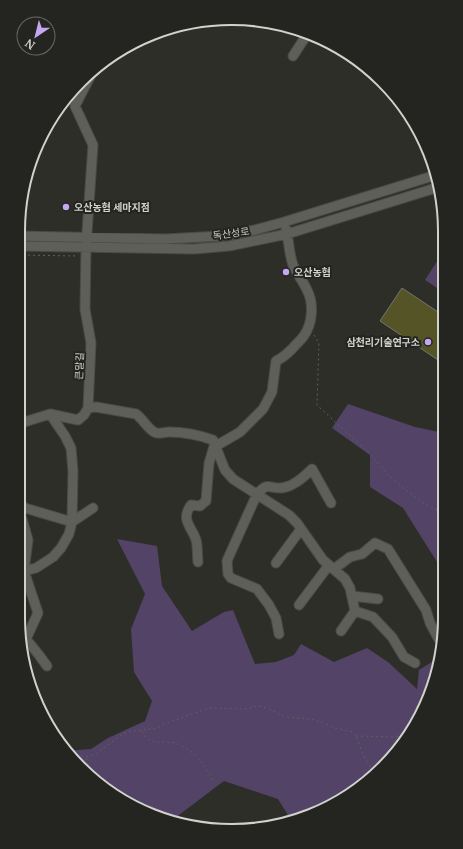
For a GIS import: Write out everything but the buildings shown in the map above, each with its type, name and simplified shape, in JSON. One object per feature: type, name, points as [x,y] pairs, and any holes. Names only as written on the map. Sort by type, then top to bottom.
[{"type":"street","points":[[293,56],[304,38]]},
{"type":"street","name":"큰말길","points":[[87,84],[75,106],[93,146],[87,242],[85,309],[91,343],[88,408]]},
{"type":"street","name":"독산성로","points":[[25,246],[220,236],[255,230],[284,222],[431,177]]},
{"type":"street","name":"독산성로","points":[[25,237],[87,242],[194,248],[222,247],[287,234],[433,189]]},
{"type":"street","points":[[198,562],[197,540],[187,520],[187,514],[192,505],[200,506],[206,500],[209,463],[215,445],[240,432],[263,409],[272,392],[276,362],[290,351],[304,336],[308,328],[311,314],[310,302],[307,290],[295,271],[284,222]]},
{"type":"street","points":[[25,422],[50,414],[78,420],[84,415],[88,408],[96,407],[136,414],[142,418],[153,432],[195,434],[213,440],[225,470],[233,479],[289,515],[297,523],[313,548],[323,560],[345,579],[350,588],[355,611],[341,631]]},
{"type":"street","points":[[25,570],[36,568],[53,557],[61,548],[69,534],[72,522],[74,471],[71,448],[65,436],[50,414]]},
{"type":"street","points":[[279,634],[276,618],[269,605],[257,589],[231,578],[228,574],[228,557],[257,494],[262,488],[270,486],[280,488],[292,484],[304,477],[312,469],[331,503]]},
{"type":"street","points":[[25,508],[72,522]]},
{"type":"street","points":[[72,522],[93,508]]},
{"type":"street","points":[[276,563],[301,529]]},
{"type":"street","points":[[25,530],[28,540],[25,552]]},
{"type":"street","points":[[299,605],[332,567],[350,557],[362,554],[375,543],[388,549],[426,610],[430,623],[437,636]]},
{"type":"street","points":[[25,583],[38,613],[26,636]]},
{"type":"street","points":[[352,596],[378,599]]},
{"type":"street","points":[[355,611],[373,617],[392,637],[404,657],[416,663]]},
{"type":"street","points":[[27,642],[47,666]]},
{"type":"path","points":[[308,328],[319,343],[317,405],[371,455],[387,474],[426,504],[438,510]]},
{"type":"path","points":[[76,754],[86,757],[96,754],[127,732],[157,728],[208,708],[246,708],[258,706],[270,709],[285,717],[311,718],[334,728],[350,731],[356,736],[363,755],[372,770]]},
{"type":"path","points":[[142,731],[149,740],[153,742],[176,744],[194,754],[202,762],[214,783]]},
{"type":"path","points":[[356,736],[400,736]]},
{"type":"path","points":[[86,757],[89,767]]},
{"type":"shaded area","points":[[438,260],[438,289],[425,280]]},
{"type":"shaded area","points":[[348,404],[415,427],[438,432],[438,563],[403,508],[370,487],[370,455],[332,428]]},
{"type":"shaded area","points":[[117,539],[157,546],[162,586],[192,631],[224,612],[233,610],[255,664],[276,662],[294,655],[301,644],[334,662],[367,648],[388,662],[417,689],[419,670],[433,661],[431,671],[417,709],[387,754],[368,773],[323,803],[288,816],[278,799],[224,781],[177,817],[140,803],[117,789],[95,773],[73,750],[91,749],[108,738],[145,721],[152,701],[134,672],[131,629],[145,594]]},
{"type":"place","name":"오산농협 세마지점","points":[[66,207]]},
{"type":"place","name":"오산농협","points":[[286,272]]},
{"type":"place","name":"삼천리기술연구소","points":[[428,342]]}]
